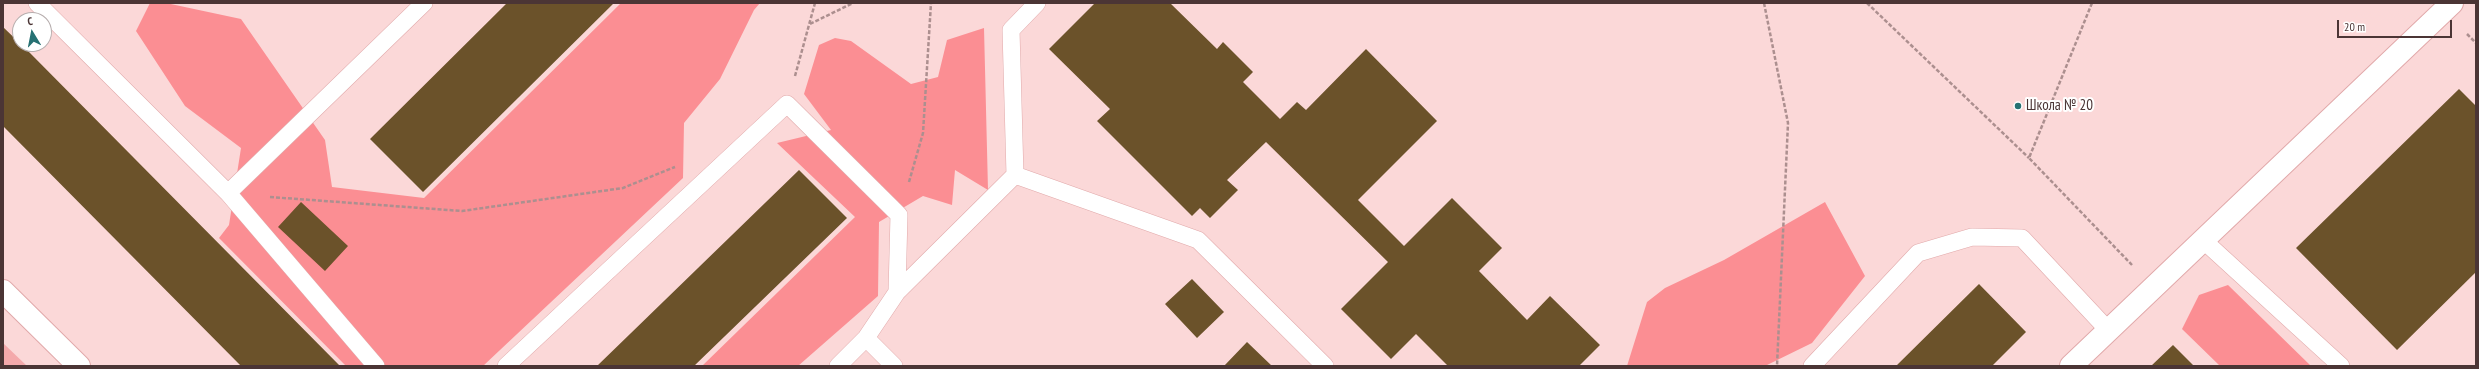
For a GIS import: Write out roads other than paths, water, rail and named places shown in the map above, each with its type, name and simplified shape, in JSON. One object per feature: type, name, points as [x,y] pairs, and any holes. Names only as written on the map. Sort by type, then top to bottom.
[{"type":"street","points":[[2071,366],[2452,3]]},
{"type":"street","points":[[3,291],[79,366]]},
{"type":"lane","points":[[37,3],[228,193],[376,366]]},
{"type":"lane","points":[[228,193],[424,3]]},
{"type":"lane","points":[[838,366],[866,338],[897,292],[1014,175],[1011,30],[1037,3]]},
{"type":"lane","points":[[506,366],[788,104],[899,216],[897,292]]},
{"type":"lane","points":[[1014,175],[1198,240],[1325,366]]},
{"type":"lane","points":[[1812,366],[1918,253],[1972,237],[2022,238],[2109,331]]},
{"type":"lane","points":[[2203,240],[2341,366]]},
{"type":"lane","points":[[866,338],[894,366]]},
{"type":"place","name":"Школа № 20","points":[[2018,106]]}]
